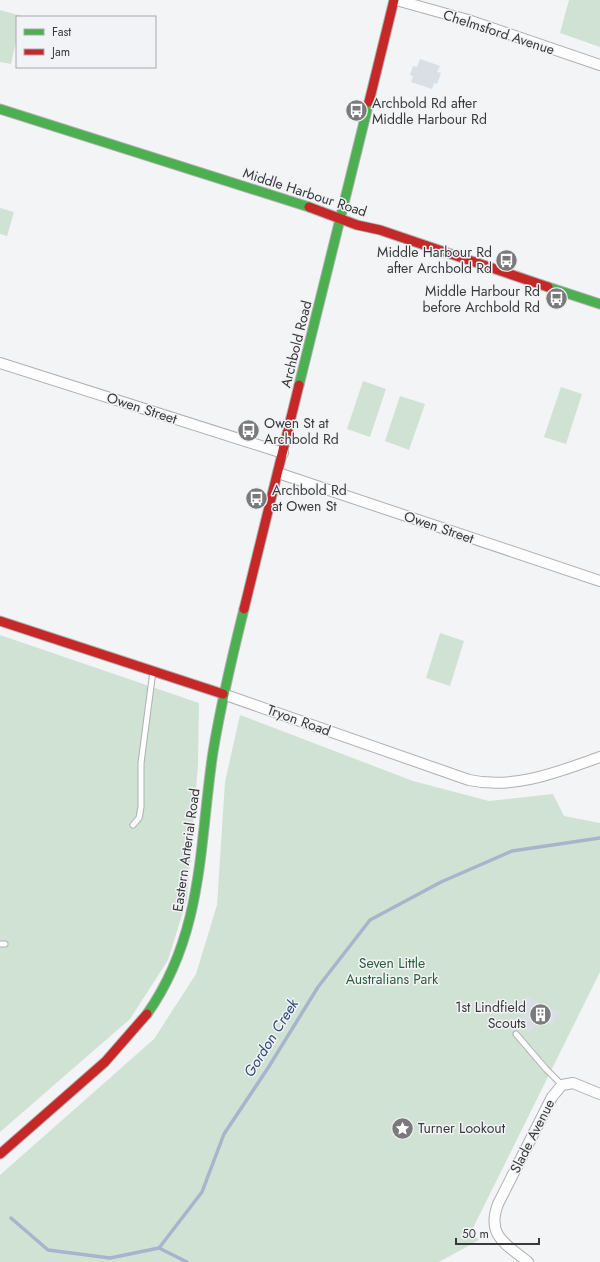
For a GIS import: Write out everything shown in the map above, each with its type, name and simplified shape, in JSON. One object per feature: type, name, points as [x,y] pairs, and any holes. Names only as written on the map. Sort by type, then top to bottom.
[{"type":"main road","name":"Archbold Road","points":[[224,694],[396,0]]},
{"type":"main road","name":"Middle Harbour Road","points":[[0,109],[331,214],[342,219],[600,304]]},
{"type":"main road","name":"Tryon Road","points":[[0,621],[224,694]]},
{"type":"main road","name":"Eastern Arterial Road","points":[[0,1154],[109,1058],[144,1018],[158,998],[168,979],[186,936],[198,888],[211,769],[224,694]]},
{"type":"street","name":"Chelmsford Avenue","points":[[396,0],[468,20],[600,66]]},
{"type":"street","name":"Owen Street","points":[[0,363],[284,453]]},
{"type":"street","name":"Owen Street","points":[[278,473],[600,581]]},
{"type":"street","name":"Tryon Road","points":[[224,694],[481,783],[507,784],[549,775],[600,757]]},
{"type":"street","name":"Slade Avenue","points":[[528,1262],[501,1240],[495,1232],[493,1222],[498,1204],[552,1097],[562,1085],[573,1083],[600,1094]]},
{"type":"lane","points":[[133,825],[139,818],[141,807],[141,763],[153,670]]},
{"type":"lane","points":[[516,1034],[562,1085]]},
{"type":"green space","points":[[569,0],[600,0],[600,47],[560,33]]},
{"type":"green space","points":[[0,10],[22,16],[16,16],[16,42],[11,64],[0,62]]},
{"type":"green space","points":[[0,208],[14,212],[7,236],[0,234]]},
{"type":"green space","points":[[363,381],[386,389],[370,437],[347,429]]},
{"type":"green space","points":[[561,387],[582,394],[566,444],[544,437]]},
{"type":"green space","points":[[400,396],[425,404],[409,450],[385,441]]},
{"type":"green space","points":[[440,633],[464,641],[450,686],[426,678]]},
{"type":"green space","points":[[0,635],[199,703],[198,764],[187,899],[168,960],[130,1019],[0,1132]]},
{"type":"green space","name":"Seven Little Australians Park","points":[[240,715],[413,781],[489,801],[553,794],[564,816],[600,823],[600,972],[471,1232],[479,1240],[439,1262],[0,1262],[0,1175],[154,1039],[196,974],[217,905],[225,782]]},
{"type":"building","points":[[420,59],[440,66],[437,72],[441,73],[437,84],[434,83],[432,89],[411,82],[413,76],[410,75],[413,66],[417,67]]},
{"type":"building","name":"1st Lindfield Scouts","points":[[526,996],[559,1012],[552,1025],[539,1018],[531,1033],[519,1026],[526,1012],[520,1009]]},
{"type":"waterway","name":"Gordon Creek","points":[[11,1218],[48,1250],[110,1258],[159,1248],[202,1192],[224,1134],[268,1068],[318,987],[370,920],[441,882],[512,851],[600,838]]},
{"type":"waterway","points":[[159,1248],[187,1262]]},
{"type":"traffic: fast","points":[[299,385],[369,102]]},
{"type":"traffic: fast","points":[[0,109],[309,207]]},
{"type":"traffic: fast","points":[[548,287],[600,304]]},
{"type":"traffic: fast","points":[[147,1014],[166,983],[179,952],[189,920],[201,854],[208,787],[216,734],[244,609]]},
{"type":"traffic: jam","points":[[369,102],[394,0]]},
{"type":"traffic: jam","points":[[309,207],[357,225],[380,230],[548,287]]},
{"type":"traffic: jam","points":[[244,609],[299,385]]},
{"type":"traffic: jam","points":[[0,621],[223,694]]},
{"type":"traffic: jam","points":[[0,1154],[105,1062],[147,1014]]},
{"type":"place","name":"Archbold Rd after Middle Harbour Rd","points":[[356,111]]},
{"type":"place","name":"Middle Harbour Rd after Archbold Rd","points":[[507,260]]},
{"type":"place","name":"Middle Harbour Rd before Archbold Rd","points":[[556,299]]},
{"type":"place","name":"Owen St at Archbold Rd","points":[[249,431]]},
{"type":"place","name":"Archbold Rd at Owen St","points":[[256,498]]},
{"type":"place","name":"1st Lindfield Scouts","points":[[541,1015]]},
{"type":"place","name":"Turner Lookout","points":[[402,1128]]}]
